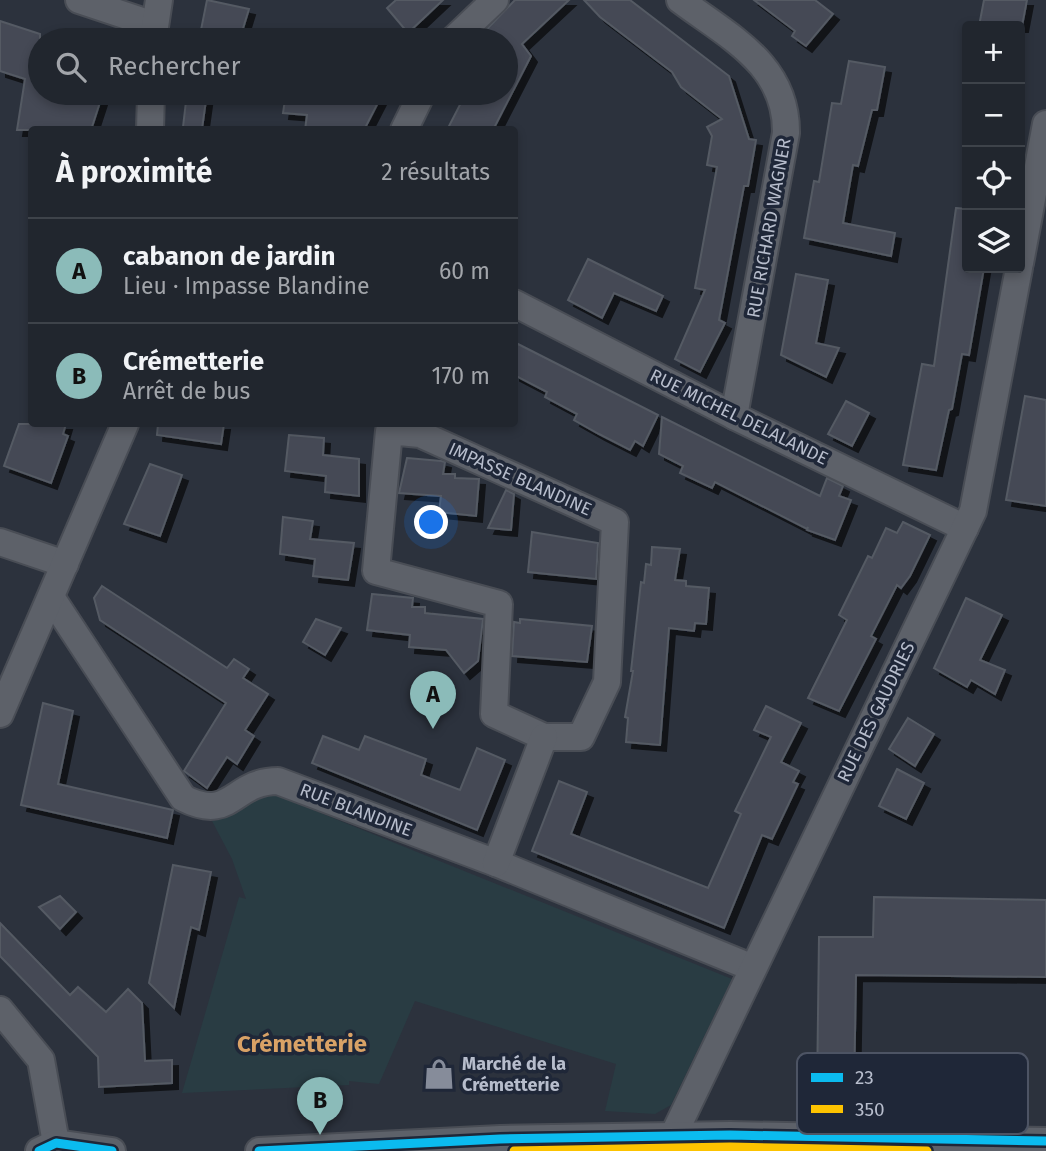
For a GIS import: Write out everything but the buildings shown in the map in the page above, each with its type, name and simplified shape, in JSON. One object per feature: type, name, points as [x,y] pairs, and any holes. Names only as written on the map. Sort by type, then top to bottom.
[{"type":"street","points":[[79,0],[155,22]]},
{"type":"street","points":[[466,28],[495,0]]},
{"type":"street","name":"RUE RICHARD WAGNER","points":[[680,0],[760,61],[780,90],[786,116],[786,133],[734,416]]},
{"type":"street","points":[[150,126],[151,105]]},
{"type":"street","points":[[406,126],[416,105]]},
{"type":"street","name":"RUE DES GAUDRIES","points":[[1025,234],[1046,124]]},
{"type":"street","name":"RUE DES GAUDRIES","points":[[673,1136],[973,510],[1017,273]]},
{"type":"street","name":"RUE MICHEL DELALANDE","points":[[518,305],[734,416],[965,528]]},
{"type":"street","points":[[0,714],[124,427]]},
{"type":"street","name":"IMPASSE BLANDINE","points":[[389,431],[420,434],[615,522],[607,682],[581,737],[544,737],[494,714],[499,604],[376,571],[389,431]]},
{"type":"street","points":[[0,542],[65,564]]},
{"type":"street","name":"RUE BLANDINE","points":[[51,597],[183,798],[204,807],[218,807],[252,785],[278,781],[496,863],[753,968]]},
{"type":"street","points":[[496,863],[544,737]]},
{"type":"street","points":[[0,1010],[41,1060],[48,1147],[112,1151]]},
{"type":"street","points":[[259,1151],[571,1145],[673,1136],[1046,1141]]},
{"type":"shaded area","points":[[276,795],[732,979],[671,1105],[655,1114],[605,1111],[616,1064],[415,1001],[379,1084],[349,1081],[349,1085],[182,1093],[239,897],[246,899],[232,859],[212,821],[229,816],[259,798]]},
{"type":"transit line","name":"23","points":[[259,1151],[500,1139],[730,1135],[1046,1141]]},
{"type":"transit line","name":"23","points":[[39,1151],[56,1143],[112,1151]]},
{"type":"transit line","name":"350","points":[[514,1151],[730,1147],[927,1151]]},
{"type":"place","name":"cabanon de jardin","points":[[433,729]]},
{"type":"place","name":"Marché de la Crémetterie","points":[[439,1074]]},
{"type":"place","name":"Crémetterie","points":[[320,1135]]},
{"type":"district","name":"Crémetterie","points":[[302,1044]]}]
